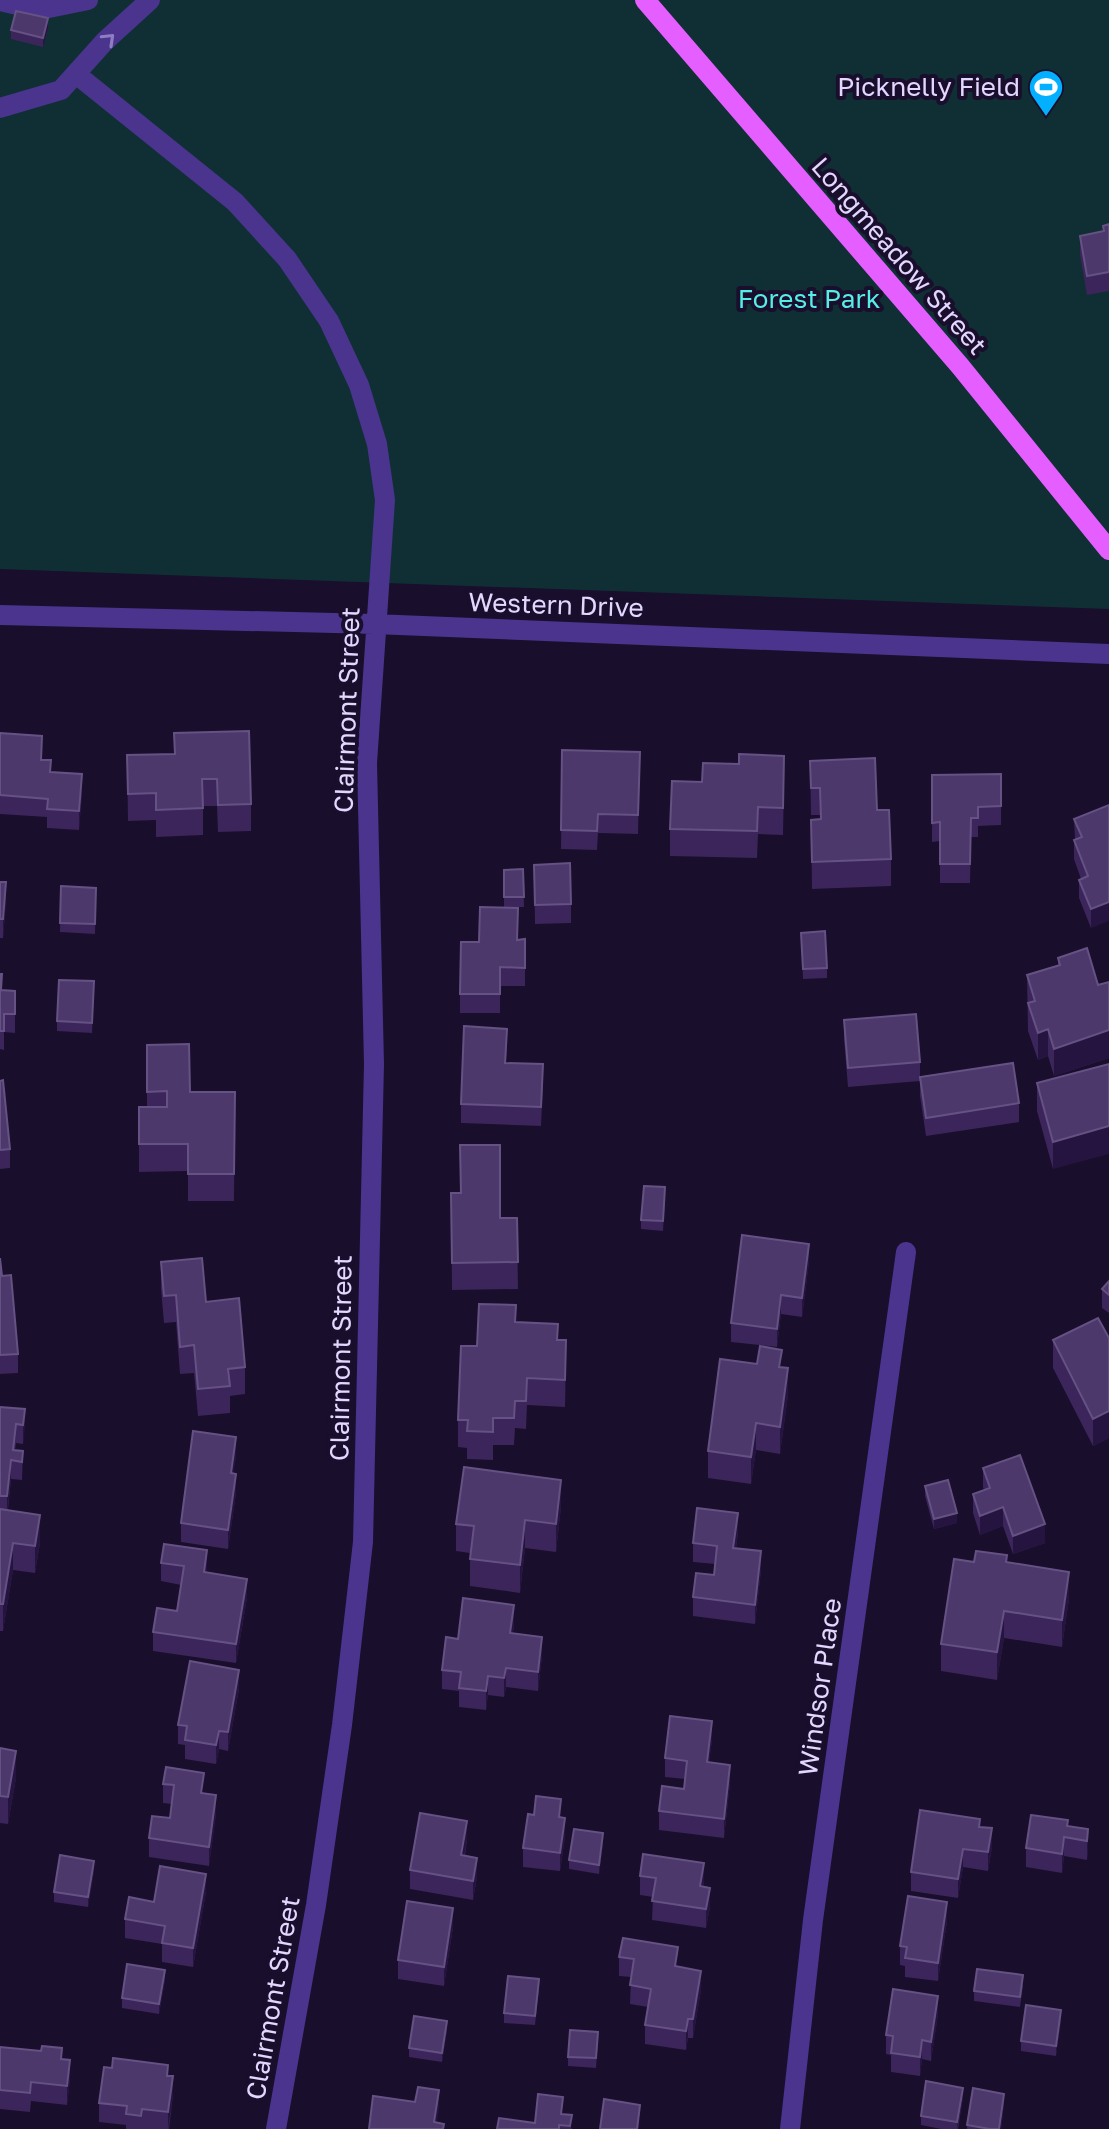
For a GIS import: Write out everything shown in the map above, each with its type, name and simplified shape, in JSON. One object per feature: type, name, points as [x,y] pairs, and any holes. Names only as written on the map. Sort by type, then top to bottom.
[{"type":"main road","name":"Longmeadow Street","points":[[645,0],[960,366],[1109,550]]},
{"type":"street","points":[[0,1],[39,10],[88,0]]},
{"type":"street","points":[[0,108],[61,90],[105,41],[150,0]]},
{"type":"street","name":"Clairmont Street","points":[[76,74],[235,202],[287,259],[329,321],[359,385],[377,444],[385,500],[374,624],[367,763],[374,1064],[363,1542],[342,1725],[316,1905],[276,2129]]},
{"type":"street","name":"Western Drive","points":[[0,615],[374,624],[1109,654]]},
{"type":"street","name":"Windsor Place","points":[[790,2129],[813,1920],[906,1252]]},
{"type":"green space","name":"Forest Park","points":[[0,0],[1109,0],[1109,609],[0,569]]},
{"type":"building","points":[[16,11],[48,18],[43,38],[11,30]]},
{"type":"building","points":[[1109,224],[1109,272],[1087,276],[1080,236],[1104,231],[1103,226]]},
{"type":"building","points":[[249,731],[251,804],[218,805],[217,779],[202,779],[203,808],[156,810],[156,793],[128,794],[127,755],[175,754],[174,733]]},
{"type":"building","points":[[0,733],[42,736],[41,760],[51,760],[50,772],[82,774],[79,811],[47,809],[48,799],[0,795]]},
{"type":"building","points":[[562,750],[640,752],[638,815],[598,814],[597,831],[561,830]]},
{"type":"building","points":[[739,754],[784,756],[783,808],[758,807],[757,831],[670,829],[672,781],[702,782],[703,763],[739,764]]},
{"type":"building","points":[[875,758],[877,810],[889,810],[891,859],[812,862],[811,820],[821,819],[820,788],[811,788],[810,761]]},
{"type":"building","points":[[1001,774],[1001,806],[978,807],[978,818],[971,818],[970,864],[940,864],[940,822],[932,823],[932,775]]},
{"type":"building","points":[[1109,805],[1109,902],[1091,909],[1079,880],[1088,876],[1074,840],[1082,837],[1074,819]]},
{"type":"building","points":[[570,863],[571,904],[535,905],[534,865]]},
{"type":"building","points":[[523,869],[524,897],[504,897],[504,870]]},
{"type":"building","points":[[0,882],[6,882],[3,919],[0,919]]},
{"type":"building","points":[[61,886],[96,888],[95,924],[60,923]]},
{"type":"building","points":[[480,907],[518,908],[517,940],[525,939],[525,968],[500,967],[500,994],[460,994],[461,942],[479,942]]},
{"type":"building","points":[[825,931],[827,968],[803,969],[801,933]]},
{"type":"building","points":[[1087,948],[1098,985],[1109,982],[1109,1030],[1054,1049],[1048,1029],[1038,1033],[1028,1003],[1035,1001],[1027,975],[1060,965],[1058,958]]},
{"type":"building","points":[[0,974],[1,990],[15,991],[15,1014],[4,1014],[4,1031],[0,1031]]},
{"type":"building","points":[[59,980],[94,981],[92,1023],[57,1021]]},
{"type":"building","points":[[916,1014],[920,1062],[848,1068],[844,1020]]},
{"type":"building","points":[[464,1026],[507,1029],[505,1063],[543,1064],[541,1107],[461,1104]]},
{"type":"building","points":[[189,1044],[190,1092],[235,1092],[234,1174],[188,1174],[188,1144],[139,1144],[139,1107],[167,1107],[167,1091],[147,1092],[147,1045]]},
{"type":"building","points":[[1013,1063],[1019,1103],[926,1118],[920,1077]]},
{"type":"building","points":[[1109,1064],[1109,1126],[1053,1142],[1037,1083]]},
{"type":"building","points":[[3,1080],[10,1149],[0,1150],[0,1081]]},
{"type":"building","points":[[460,1145],[500,1145],[500,1218],[517,1218],[518,1262],[452,1263],[451,1193],[461,1193]]},
{"type":"building","points":[[644,1186],[665,1187],[663,1221],[641,1220]]},
{"type":"building","points":[[742,1235],[809,1244],[802,1298],[781,1295],[777,1329],[731,1323]]},
{"type":"building","points":[[0,1258],[2,1276],[11,1275],[18,1354],[0,1355]]},
{"type":"building","points":[[202,1258],[206,1302],[239,1298],[245,1367],[228,1369],[230,1386],[198,1389],[194,1345],[180,1347],[176,1295],[164,1296],[161,1262]]},
{"type":"building","points":[[1109,1281],[1109,1295],[1102,1289]]},
{"type":"building","points":[[479,1304],[516,1305],[515,1322],[558,1324],[557,1340],[566,1340],[565,1380],[527,1378],[526,1401],[515,1401],[514,1418],[493,1418],[493,1432],[467,1431],[468,1420],[458,1420],[461,1346],[477,1346]]},
{"type":"building","points":[[1098,1318],[1109,1338],[1109,1411],[1093,1419],[1053,1340]]},
{"type":"building","points":[[760,1346],[782,1350],[779,1367],[788,1368],[780,1427],[756,1423],[751,1457],[708,1451],[720,1359],[757,1364]]},
{"type":"building","points":[[0,1407],[25,1409],[23,1425],[16,1424],[13,1450],[23,1451],[22,1462],[11,1460],[7,1496],[0,1496]]},
{"type":"building","points":[[193,1431],[236,1437],[231,1473],[236,1474],[228,1530],[181,1523]]},
{"type":"building","points":[[1020,1455],[1045,1524],[1013,1536],[1003,1507],[980,1516],[973,1494],[990,1488],[983,1468]]},
{"type":"building","points":[[464,1467],[561,1480],[556,1524],[525,1520],[520,1565],[470,1559],[474,1526],[456,1524]]},
{"type":"building","points":[[948,1480],[957,1513],[934,1519],[925,1486]]},
{"type":"building","points":[[697,1508],[738,1513],[733,1548],[761,1551],[755,1605],[693,1597],[696,1573],[714,1575],[717,1546],[693,1543]]},
{"type":"building","points":[[0,1509],[40,1515],[35,1546],[13,1543],[3,1604],[0,1604]]},
{"type":"building","points":[[164,1544],[207,1550],[204,1572],[247,1579],[236,1644],[153,1632],[157,1608],[177,1611],[184,1566],[161,1563]]},
{"type":"building","points":[[976,1551],[1007,1555],[1006,1562],[1069,1572],[1062,1620],[1004,1611],[997,1652],[941,1644],[954,1559],[974,1562]]},
{"type":"building","points":[[463,1598],[514,1605],[510,1633],[542,1637],[538,1672],[506,1668],[504,1678],[488,1676],[486,1691],[459,1688],[461,1672],[442,1670],[446,1637],[458,1639]]},
{"type":"building","points":[[190,1661],[239,1670],[228,1732],[219,1731],[216,1745],[185,1740],[187,1726],[178,1725]]},
{"type":"building","points":[[670,1716],[712,1721],[707,1762],[730,1765],[724,1819],[659,1811],[662,1786],[684,1789],[687,1761],[665,1758]]},
{"type":"building","points":[[0,1748],[16,1751],[8,1797],[0,1796]]},
{"type":"building","points":[[166,1767],[204,1773],[201,1793],[216,1795],[209,1847],[149,1838],[152,1816],[170,1818],[174,1785],[163,1784]]},
{"type":"building","points":[[536,1796],[561,1799],[559,1817],[565,1818],[560,1853],[523,1848],[528,1814],[534,1815]]},
{"type":"building","points":[[920,1810],[980,1819],[979,1827],[992,1828],[988,1852],[963,1849],[958,1879],[911,1872]]},
{"type":"building","points":[[420,1813],[467,1821],[461,1855],[477,1858],[473,1881],[410,1870]]},
{"type":"building","points":[[1031,1815],[1068,1820],[1067,1826],[1088,1829],[1087,1841],[1064,1837],[1062,1854],[1026,1848]]},
{"type":"building","points":[[574,1829],[603,1833],[599,1865],[569,1860]]},
{"type":"building","points":[[643,1854],[704,1863],[700,1886],[710,1888],[706,1909],[652,1901],[656,1878],[640,1876]]},
{"type":"building","points":[[60,1855],[94,1861],[88,1897],[54,1892]]},
{"type":"building","points":[[160,1866],[206,1874],[193,1948],[162,1943],[165,1926],[125,1919],[129,1897],[154,1902]]},
{"type":"building","points":[[908,1896],[947,1902],[938,1963],[905,1958],[907,1947],[900,1946]]},
{"type":"building","points":[[407,1901],[453,1908],[444,1967],[398,1960]]},
{"type":"building","points":[[623,1938],[678,1947],[675,1966],[701,1971],[693,2019],[688,2019],[686,2031],[645,2025],[651,1989],[630,1985],[634,1959],[619,1957]]},
{"type":"building","points":[[127,1964],[165,1970],[159,2004],[122,1998]]},
{"type":"building","points":[[977,1969],[1023,1975],[1020,1997],[974,1991]]},
{"type":"building","points":[[508,1976],[539,1979],[535,2016],[504,2013]]},
{"type":"building","points":[[893,1989],[938,1996],[931,2042],[922,2040],[920,2057],[891,2053],[893,2036],[886,2035]]},
{"type":"building","points":[[1026,2005],[1061,2010],[1056,2046],[1021,2041]]},
{"type":"building","points":[[414,2016],[447,2021],[442,2053],[409,2048]]},
{"type":"building","points":[[570,2030],[598,2032],[596,2058],[568,2057]]},
{"type":"building","points":[[42,2046],[62,2048],[61,2059],[70,2060],[67,2086],[31,2082],[30,2093],[0,2090],[0,2047],[41,2051]]},
{"type":"building","points":[[113,2058],[168,2065],[167,2076],[173,2076],[168,2112],[142,2109],[141,2116],[126,2114],[127,2106],[99,2103],[104,2067],[112,2068]]},
{"type":"building","points":[[926,2081],[963,2088],[957,2122],[921,2116]]},
{"type":"building","points":[[418,2087],[439,2090],[434,2122],[444,2124],[443,2129],[369,2129],[373,2096],[415,2102]]},
{"type":"building","points":[[973,2088],[1004,2094],[999,2129],[967,2125]]},
{"type":"building","points":[[538,2094],[563,2097],[561,2114],[572,2115],[570,2126],[559,2125],[559,2129],[497,2129],[499,2118],[535,2123]]},
{"type":"building","points":[[604,2099],[640,2105],[637,2129],[600,2129]]},
{"type":"place","name":"Picknelly Field","points":[[1046,118]]}]
